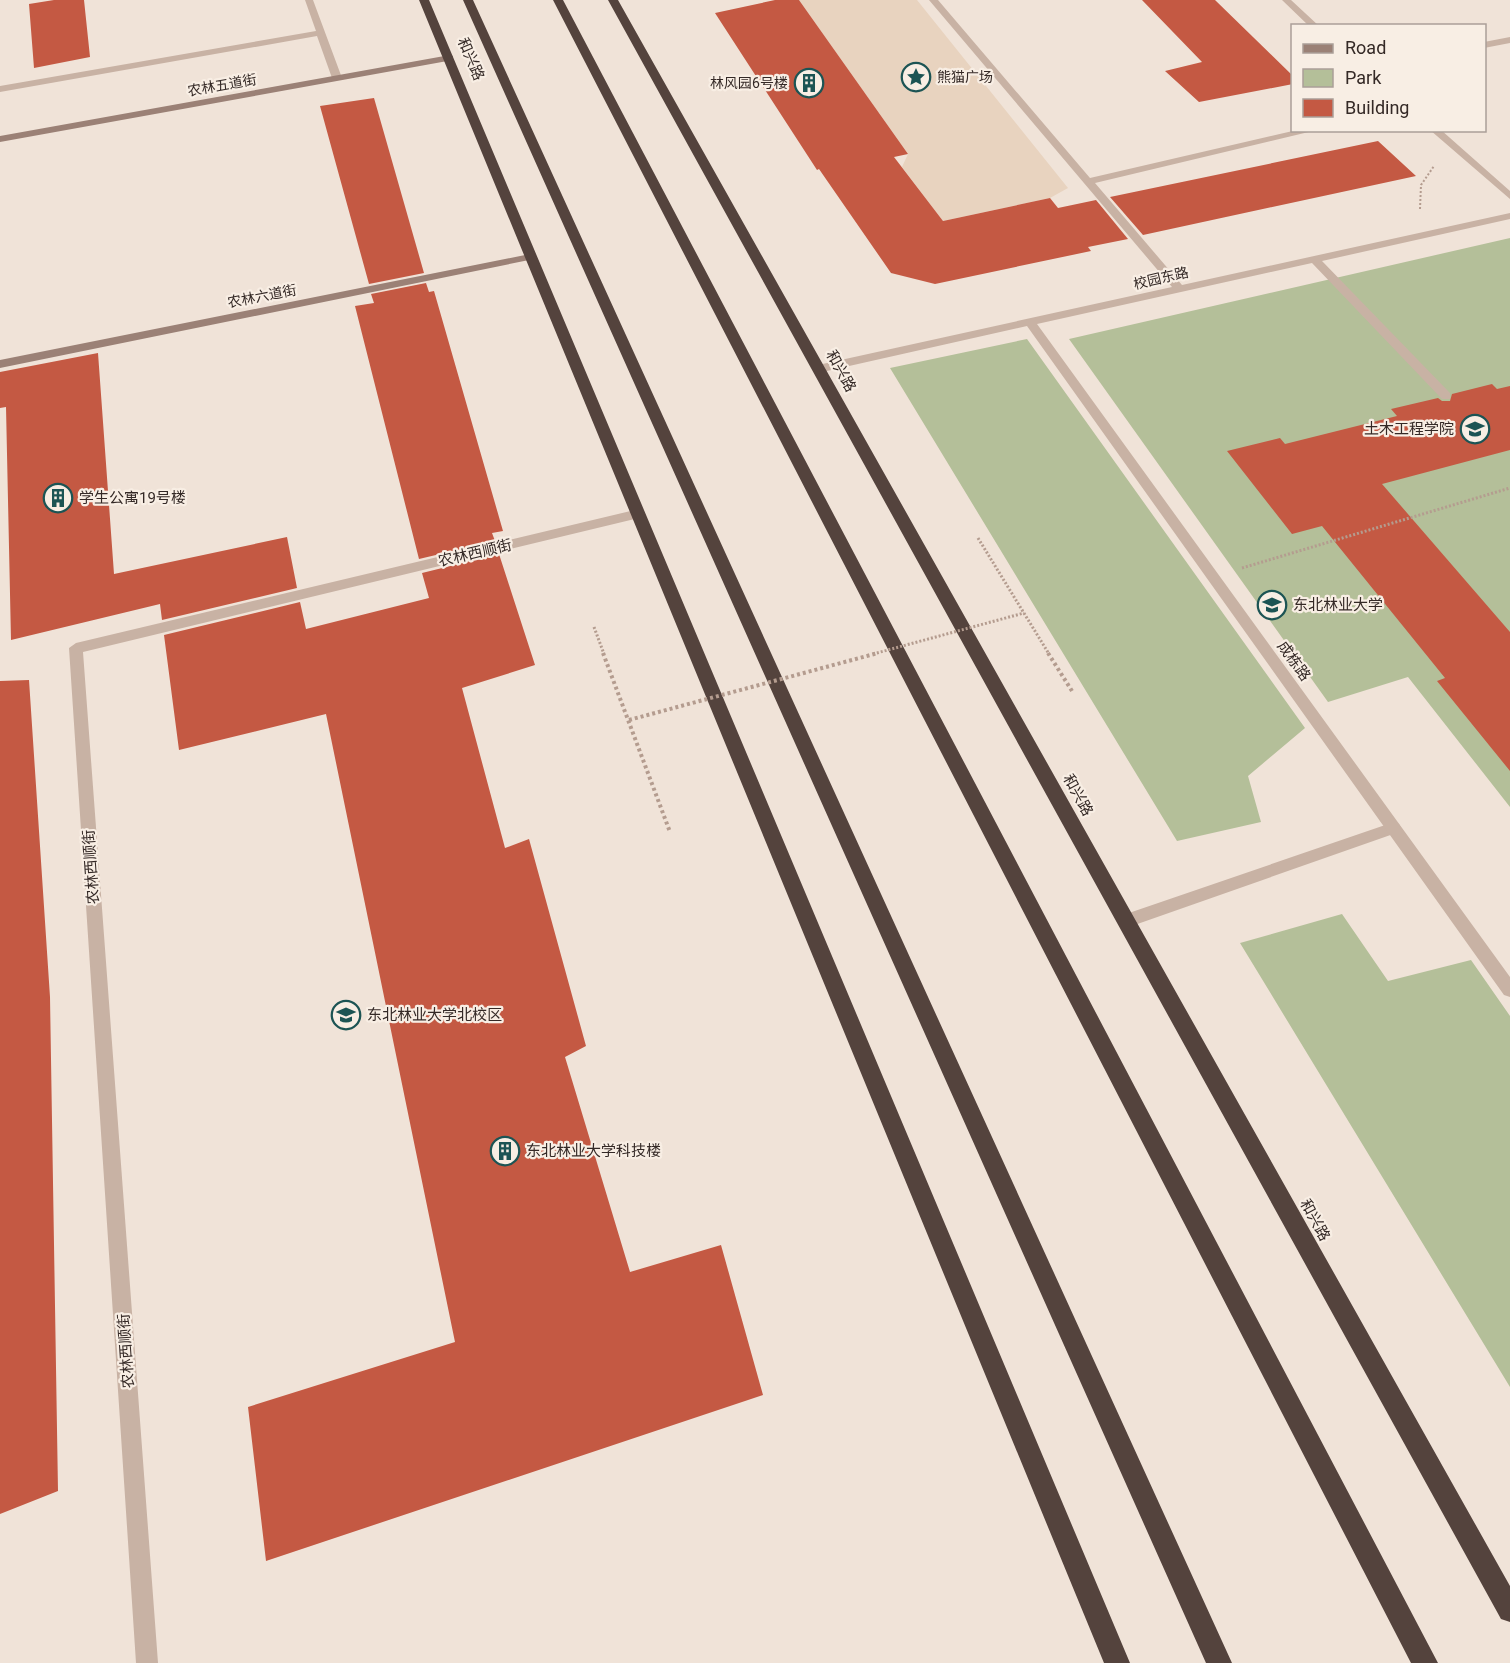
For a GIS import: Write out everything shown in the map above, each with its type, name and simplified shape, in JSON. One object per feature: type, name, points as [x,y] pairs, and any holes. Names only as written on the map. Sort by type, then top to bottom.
[{"type":"highway","name":"和兴路","points":[[424,0],[1117,1663]]},
{"type":"highway","name":"和兴路","points":[[468,0],[1220,1663]]},
{"type":"highway","points":[[558,0],[1425,1663]]},
{"type":"highway","name":"和兴路","points":[[613,0],[1510,1610]]},
{"type":"street","points":[[309,0],[337,78]]},
{"type":"street","points":[[933,0],[1179,289]]},
{"type":"street","points":[[1286,0],[1313,24]]},
{"type":"street","points":[[0,89],[321,33]]},
{"type":"street","points":[[1486,45],[1510,40]]},
{"type":"street","name":"农林五道街","points":[[0,139],[450,58]]},
{"type":"street","points":[[1088,182],[1303,132]]},
{"type":"street","points":[[1437,132],[1510,196]]},
{"type":"street","name":"校园东路","points":[[818,369],[1510,216]]},
{"type":"street","name":"农林六道街","points":[[0,364],[530,257]]},
{"type":"street","points":[[1314,259],[1446,396]]},
{"type":"street","name":"成栋路","points":[[1030,322],[1510,990]]},
{"type":"street","name":"农林西顺街","points":[[147,1663],[76,648],[639,514]]},
{"type":"street","points":[[1126,921],[1394,828]]},
{"type":"path","points":[[1433,233],[1420,209],[1421,185],[1444,153],[1453,146]]},
{"type":"path","points":[[1212,576],[1510,488]]},
{"type":"path","points":[[978,538],[1072,691]]},
{"type":"path","points":[[629,720],[1024,612]]},
{"type":"path","points":[[594,627],[670,832]]},
{"type":"green space","points":[[1510,238],[1510,807],[1408,677],[1328,702],[1069,339]]},
{"type":"green space","points":[[1027,339],[1305,728],[1248,776],[1261,822],[1177,841],[890,368]]},
{"type":"green space","points":[[1342,914],[1388,981],[1471,960],[1510,1016],[1510,1387],[1240,943]]},
{"type":"shaded area","name":"熊猫广场","points":[[799,0],[917,0],[1068,188],[1050,198],[943,221],[902,167],[908,154]]},
{"type":"building","points":[[54,0],[84,0],[90,57],[34,68],[29,4]]},
{"type":"building","points":[[775,0],[799,0],[908,154],[894,157],[943,221],[1050,198],[1058,208],[1096,200],[1128,239],[1088,247],[1091,251],[935,284],[891,273],[819,169],[817,170],[715,13]]},
{"type":"building","points":[[1142,0],[1215,0],[1291,74],[1291,84],[1199,102],[1165,71],[1202,62]]},
{"type":"building","points":[[374,98],[424,273],[369,284],[320,106]]},
{"type":"building","points":[[1378,141],[1416,176],[1143,235],[1110,197]]},
{"type":"building","points":[[426,283],[429,292],[434,291],[503,531],[492,533],[495,541],[419,559],[355,306],[374,303],[371,294]]},
{"type":"building","name":"学生公寓19号楼","points":[[98,353],[114,574],[287,537],[297,588],[162,620],[160,604],[11,640],[6,407],[0,408],[0,372]]},
{"type":"building","points":[[1492,384],[1497,389],[1510,386],[1510,450],[1382,484],[1510,632],[1510,771],[1437,681],[1445,678],[1322,526],[1292,534],[1227,451],[1280,438],[1285,444],[1397,416],[1391,409],[1438,398],[1442,401],[1450,401],[1452,394]]},
{"type":"building","name":"东北林业大学科技楼","points":[[499,554],[535,665],[462,688],[505,848],[529,839],[586,1046],[565,1057],[630,1272],[721,1245],[763,1395],[266,1561],[248,1407],[455,1342],[326,714],[179,750],[164,635],[300,602],[306,629],[429,598],[422,573]]},
{"type":"building","points":[[29,680],[50,997],[58,1491],[0,1514],[0,681]]},
{"type":"place","name":"熊猫广场","points":[[916,77]]},
{"type":"place","name":"林风园6号楼","points":[[809,83]]},
{"type":"place","name":"土木工程学院","points":[[1475,429]]},
{"type":"place","name":"学生公寓19号楼","points":[[58,498]]},
{"type":"place","name":"东北林业大学","points":[[1272,605]]},
{"type":"place","name":"东北林业大学北校区","points":[[346,1015]]},
{"type":"place","name":"东北林业大学科技楼","points":[[505,1151]]}]
